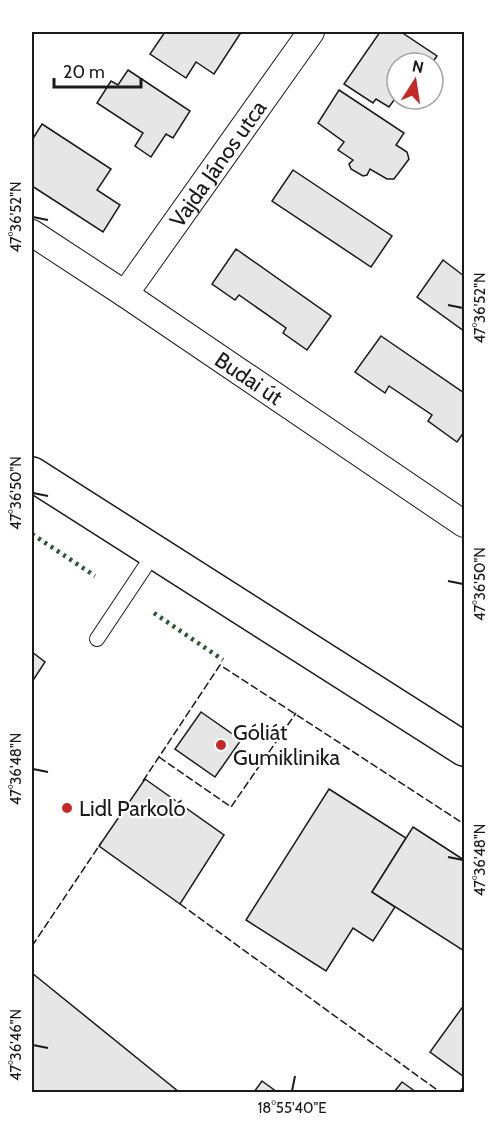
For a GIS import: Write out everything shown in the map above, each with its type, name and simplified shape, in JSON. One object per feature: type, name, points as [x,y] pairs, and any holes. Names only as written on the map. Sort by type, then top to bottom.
[{"type":"main road","points":[[32,474],[465,749]]},
{"type":"street","name":"Vajda János utca","points":[[125,294],[311,32]]},
{"type":"street","name":"Budai út","points":[[32,233],[465,524]]},
{"type":"lane","points":[[97,639],[155,552]]},
{"type":"building","points":[[165,32],[236,32],[240,34],[214,74],[196,62],[186,78],[150,54]]},
{"type":"building","points":[[380,32],[401,32],[430,51],[385,51],[385,105],[376,99],[373,103],[344,84]]},
{"type":"building","points":[[128,70],[190,111],[173,138],[166,134],[151,157],[135,146],[143,133],[97,103],[111,81],[118,85]]},
{"type":"building","points":[[339,90],[404,133],[396,145],[407,152],[409,159],[394,179],[387,179],[370,169],[367,175],[363,176],[351,169],[349,164],[353,160],[338,150],[344,142],[318,123]]},
{"type":"building","points":[[42,124],[111,169],[97,190],[120,205],[103,232],[32,186],[32,140]]},
{"type":"building","points":[[293,170],[392,236],[371,267],[272,201]]},
{"type":"building","points":[[236,249],[331,316],[307,350],[283,333],[286,328],[239,295],[235,300],[212,284]]},
{"type":"building","points":[[443,260],[464,276],[464,331],[417,297]]},
{"type":"building","points":[[381,336],[464,393],[464,432],[457,442],[428,421],[432,415],[389,386],[385,393],[355,372]]},
{"type":"building","points":[[32,652],[45,662],[32,682]]},
{"type":"building","points":[[201,712],[241,740],[215,777],[175,749]]},
{"type":"building","points":[[145,779],[224,835],[180,904],[99,846]]},
{"type":"building","points":[[329,789],[406,838],[372,892],[395,907],[373,941],[353,928],[326,971],[246,920]]},
{"type":"building","points":[[413,827],[464,860],[464,951],[372,892]]},
{"type":"building","points":[[32,973],[179,1092],[32,1092]]},
{"type":"building","points":[[464,1005],[464,1074],[463,1076],[430,1052]]},
{"type":"building","points":[[262,1081],[277,1092],[254,1092]]},
{"type":"building","points":[[402,1082],[416,1092],[394,1092]]},
{"type":"hedge","points":[[32,534],[95,576]]},
{"type":"hedge","points":[[154,613],[223,660]]},
{"type":"fence","points":[[143,781],[220,665],[464,824]]},
{"type":"fence","points":[[159,757],[231,807],[296,713]]},
{"type":"fence","points":[[32,946],[101,843]]},
{"type":"fence","points":[[180,904],[440,1092]]},
{"type":"fence","points":[[460,1092],[464,1086]]},
{"type":"place","name":"Góliát Gumiklinika","points":[[221,745]]},
{"type":"place","name":"Lidl Parkoló","points":[[67,808]]}]
